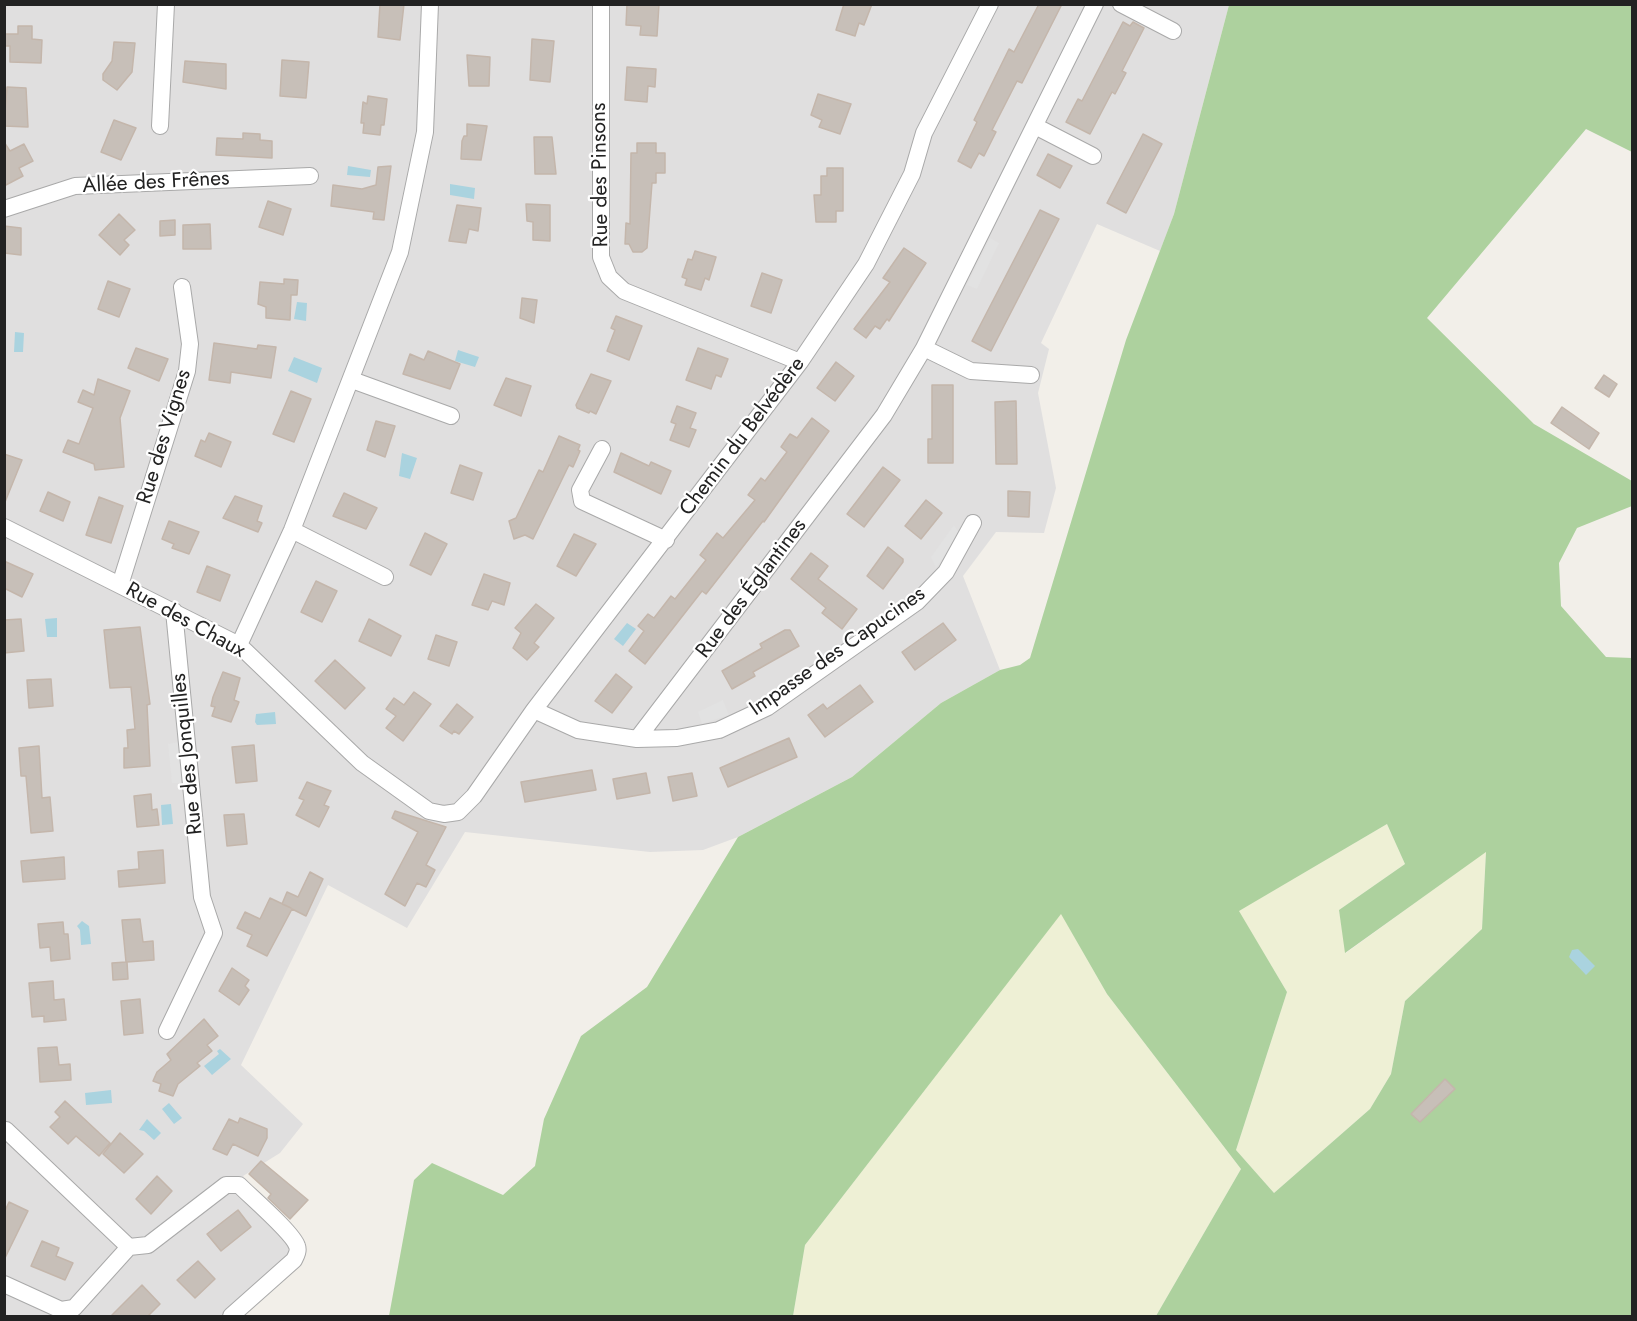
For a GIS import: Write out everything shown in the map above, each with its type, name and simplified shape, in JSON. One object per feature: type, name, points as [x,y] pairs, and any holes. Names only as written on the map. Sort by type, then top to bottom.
[{"type":"street","points":[[160,126],[166,4]]},
{"type":"street","points":[[239,645],[292,530],[400,252],[425,132],[430,4]]},
{"type":"street","name":"Rue des Pinsons","points":[[601,4],[601,256],[609,277],[624,291],[800,362]]},
{"type":"street","name":"Chemin du Belvédère","points":[[429,811],[444,814],[458,812],[474,796],[534,710],[800,362],[866,264],[912,174],[924,133],[990,4]]},
{"type":"street","name":"Rue des Églantines","points":[[637,739],[884,415],[924,348],[1095,4]]},
{"type":"street","points":[[1121,4],[1173,31]]},
{"type":"street","points":[[1035,126],[1093,156]]},
{"type":"street","name":"Allée des Frênes","points":[[4,209],[75,186],[310,176]]},
{"type":"street","name":"Rue des Vignes","points":[[120,585],[188,371],[190,344],[182,287]]},
{"type":"street","points":[[924,348],[970,371],[1031,375]]},
{"type":"street","points":[[352,380],[451,416]]},
{"type":"street","points":[[602,449],[580,490],[582,501],[666,540]]},
{"type":"street","name":"Impasse des Capucines","points":[[637,739],[677,738],[719,730],[768,706],[917,602],[946,572],[973,523]]},
{"type":"street","name":"Rue des Chaux","points":[[4,527],[239,645],[362,763],[429,811]]},
{"type":"street","points":[[292,530],[385,577]]},
{"type":"street","name":"Rue des Jonquilles","points":[[167,1031],[214,933],[202,897],[174,611]]},
{"type":"street","points":[[534,710],[578,730],[637,739]]},
{"type":"street","points":[[5,1126],[129,1246]]},
{"type":"street","points":[[4,1284],[61,1310],[74,1308],[129,1246],[148,1245],[226,1185],[239,1185],[285,1230],[297,1245],[297,1253],[294,1260],[277,1272],[231,1317]]},
{"type":"shaded area","points":[[5,5],[1229,5],[1174,214],[1160,251],[1097,224],[1041,343],[1049,349],[1038,393],[1056,488],[1044,533],[996,532],[963,576],[1000,670],[941,703],[852,777],[738,837],[703,850],[650,852],[465,832],[407,928],[328,885],[241,1065],[303,1124],[280,1153],[243,1176],[306,1244],[302,1262],[239,1316],[5,1316]]},
{"type":"shaded area","points":[[990,238],[999,243],[977,289],[967,285]]},
{"type":"shaded area","points":[[954,525],[960,534],[936,568],[931,557]]},
{"type":"shaded area","points":[[723,700],[729,715],[702,724],[698,712]]},
{"type":"shaded area","points":[[178,742],[182,783],[172,783],[168,744]]},
{"type":"green space","points":[[1229,5],[1632,5],[1632,152],[1586,129],[1427,318],[1534,424],[1632,481],[1632,506],[1577,528],[1559,563],[1561,606],[1606,657],[1632,658],[1632,1316],[1156,1316],[1241,1169],[1107,994],[1061,914],[805,1245],[793,1316],[389,1316],[414,1180],[432,1163],[503,1195],[535,1166],[544,1119],[581,1036],[647,987],[738,837],[852,777],[941,703],[1000,670],[1020,665],[1030,658],[1126,340],[1174,214]],"holes":[[[1387,824],[1405,864],[1339,910],[1345,953],[1486,852],[1482,929],[1405,1001],[1391,1074],[1370,1109],[1274,1193],[1236,1150],[1287,992],[1239,911]]]},
{"type":"green space","points":[[1387,824],[1405,864],[1339,910],[1346,953],[1486,851],[1482,929],[1405,1001],[1391,1074],[1370,1109],[1274,1193],[1236,1150],[1287,992],[1238,911]]},
{"type":"green space","points":[[1061,913],[1107,994],[1241,1169],[1156,1316],[793,1316],[805,1245]]},
{"type":"water","points":[[348,166],[371,170],[370,177],[347,175]]},
{"type":"water","points":[[450,184],[475,188],[474,199],[450,195]]},
{"type":"water","points":[[297,302],[307,303],[306,321],[294,319]]},
{"type":"water","points":[[15,332],[24,333],[23,352],[14,352]]},
{"type":"water","points":[[458,350],[479,357],[475,367],[455,361]]},
{"type":"water","points":[[294,357],[322,368],[317,383],[288,371]]},
{"type":"water","points":[[402,453],[417,458],[410,479],[399,476]]},
{"type":"water","points":[[57,618],[57,637],[47,637],[45,619]]},
{"type":"water","points":[[627,623],[636,629],[623,646],[614,639]]},
{"type":"water","points":[[275,712],[276,724],[257,725],[255,722],[256,714]]},
{"type":"water","points":[[171,804],[173,824],[162,825],[161,805]]},
{"type":"water","points":[[82,921],[89,926],[91,944],[81,945],[80,930],[77,926]]},
{"type":"water","points":[[1578,949],[1595,966],[1586,975],[1569,957],[1572,950]]},
{"type":"water","points":[[220,1049],[231,1059],[212,1075],[204,1066],[219,1054],[217,1051]]},
{"type":"water","points":[[111,1090],[112,1103],[86,1105],[85,1093]]},
{"type":"water","points":[[169,1103],[182,1118],[174,1124],[162,1109]]},
{"type":"water","points":[[147,1119],[161,1133],[154,1140],[144,1131],[139,1130]]},
{"type":"building","points":[[380,4],[404,4],[400,40],[378,37]]},
{"type":"building","points":[[627,4],[659,4],[657,36],[640,35],[641,26],[626,25]]},
{"type":"building","points":[[844,4],[872,4],[864,25],[859,23],[855,36],[836,30]]},
{"type":"building","points":[[1039,4],[1062,4],[1022,83],[1017,81],[992,130],[996,132],[984,156],[979,153],[971,168],[958,161],[977,122],[974,120],[1009,49],[1014,52]]},
{"type":"building","points":[[1123,22],[1130,26],[1133,22],[1144,28],[1122,71],[1126,73],[1115,94],[1112,92],[1090,134],[1066,122],[1078,99],[1082,101]]},
{"type":"building","points":[[18,26],[32,26],[32,39],[42,40],[41,63],[10,62],[10,46],[4,46],[4,34],[18,34]]},
{"type":"building","points":[[532,39],[554,41],[550,82],[530,80]]},
{"type":"building","points":[[114,42],[135,43],[132,72],[117,90],[103,80],[103,74],[112,61]]},
{"type":"building","points":[[467,55],[490,57],[489,86],[469,86]]},
{"type":"building","points":[[282,60],[309,62],[306,98],[280,96]]},
{"type":"building","points":[[185,61],[226,64],[226,89],[183,82]]},
{"type":"building","points":[[627,67],[656,69],[655,87],[648,86],[647,102],[625,100]]},
{"type":"building","points":[[7,87],[26,88],[28,127],[4,126]]},
{"type":"building","points":[[818,94],[851,104],[840,134],[819,127],[822,120],[811,115]]},
{"type":"building","points":[[368,96],[387,99],[384,125],[381,125],[380,135],[363,133],[364,123],[361,123],[363,102],[367,104]]},
{"type":"building","points":[[114,120],[136,128],[121,160],[101,152]]},
{"type":"building","points":[[467,124],[487,126],[481,160],[461,159],[462,141],[464,136],[467,136]]},
{"type":"building","points":[[243,133],[260,134],[260,140],[272,141],[272,158],[216,155],[217,138],[243,139]]},
{"type":"building","points":[[1143,134],[1162,144],[1126,213],[1107,203]]},
{"type":"building","points":[[534,137],[552,137],[556,174],[535,174]]},
{"type":"building","points":[[4,142],[10,151],[24,144],[33,161],[19,168],[23,176],[4,186]]},
{"type":"building","points":[[637,143],[656,143],[656,153],[665,153],[665,173],[656,173],[656,183],[652,183],[647,248],[642,252],[633,252],[629,244],[625,244],[626,223],[630,224],[631,153],[637,153]]},
{"type":"building","points":[[1048,154],[1072,166],[1060,188],[1037,175]]},
{"type":"building","points":[[391,166],[384,220],[373,219],[374,212],[331,206],[333,185],[362,189],[376,185],[378,167]]},
{"type":"building","points":[[827,168],[843,168],[843,211],[836,211],[836,222],[816,222],[814,195],[821,195],[821,176],[827,176]]},
{"type":"building","points":[[268,201],[291,209],[283,235],[259,227]]},
{"type":"building","points":[[526,204],[550,205],[550,241],[533,240],[533,222],[527,221]]},
{"type":"building","points":[[457,205],[481,208],[478,231],[469,229],[466,243],[449,241]]},
{"type":"building","points":[[1040,210],[1059,219],[991,351],[972,341]]},
{"type":"building","points":[[119,214],[135,230],[124,240],[129,245],[120,255],[99,235]]},
{"type":"building","points":[[175,220],[175,235],[160,236],[160,221]]},
{"type":"building","points":[[210,224],[211,249],[183,249],[183,225]]},
{"type":"building","points":[[4,226],[21,228],[21,255],[4,253]]},
{"type":"building","points":[[904,248],[926,263],[889,321],[887,319],[880,329],[875,326],[866,338],[854,329],[890,282],[883,278]]},
{"type":"building","points":[[695,251],[716,257],[709,280],[705,278],[701,290],[685,285],[687,279],[682,277],[688,259],[692,260]]},
{"type":"building","points":[[762,273],[782,280],[771,313],[751,306]]},
{"type":"building","points":[[284,279],[298,280],[297,295],[291,295],[290,320],[266,318],[266,307],[258,304],[260,282],[284,284]]},
{"type":"building","points":[[108,281],[130,289],[119,317],[98,309]]},
{"type":"building","points":[[522,298],[537,300],[534,323],[520,318]]},
{"type":"building","points":[[616,316],[642,326],[629,360],[607,351],[615,330],[611,328]]},
{"type":"building","points":[[214,343],[257,349],[258,345],[276,347],[271,378],[231,372],[230,383],[209,380]]},
{"type":"building","points":[[136,348],[168,359],[159,381],[128,368]]},
{"type":"building","points":[[698,348],[728,359],[721,377],[716,375],[711,389],[686,380]]},
{"type":"building","points":[[428,351],[460,364],[450,389],[403,374],[410,354],[424,360]]},
{"type":"building","points":[[836,362],[854,376],[835,401],[817,388]]},
{"type":"building","points":[[591,374],[611,381],[596,414],[577,408],[576,405]]},
{"type":"building","points":[[1604,375],[1617,384],[1609,397],[1595,388]]},
{"type":"building","points":[[506,378],[531,386],[521,416],[494,405]]},
{"type":"building","points":[[98,379],[130,391],[120,418],[124,467],[95,470],[94,464],[63,452],[68,440],[79,444],[93,408],[78,402],[83,390],[94,395]]},
{"type":"building","points":[[932,385],[953,385],[953,463],[928,463],[928,439],[932,439]]},
{"type":"building","points":[[291,391],[311,399],[294,442],[273,434]]},
{"type":"building","points":[[1016,401],[1017,464],[996,464],[995,402]]},
{"type":"building","points":[[677,406],[696,413],[690,428],[696,430],[689,447],[670,440],[676,424],[671,422]]},
{"type":"building","points":[[1562,407],[1599,433],[1589,449],[1551,423]]},
{"type":"building","points":[[812,418],[829,431],[764,522],[706,594],[702,591],[645,664],[629,651],[644,631],[638,626],[648,614],[654,618],[671,596],[675,599],[706,560],[700,555],[717,533],[723,538],[755,500],[748,495],[761,478],[765,481],[787,452],[781,447],[790,434],[797,438]]},
{"type":"building","points":[[376,421],[395,426],[385,457],[367,450]]},
{"type":"building","points":[[209,433],[231,442],[221,467],[195,456],[201,440],[205,442]]},
{"type":"building","points":[[559,436],[580,445],[578,450],[580,451],[573,467],[569,465],[533,539],[525,535],[514,539],[509,521],[516,518],[539,470],[543,472]]},
{"type":"building","points":[[621,453],[649,466],[651,462],[671,471],[661,494],[614,472]]},
{"type":"building","points":[[4,454],[22,460],[5,502],[4,501]]},
{"type":"building","points":[[460,465],[482,473],[473,500],[451,493]]},
{"type":"building","points":[[883,467],[900,480],[864,527],[847,514]]},
{"type":"building","points":[[1008,491],[1030,492],[1029,517],[1008,516]]},
{"type":"building","points":[[48,492],[70,502],[63,521],[40,511]]},
{"type":"building","points":[[344,493],[377,508],[366,529],[333,516]]},
{"type":"building","points":[[235,496],[262,506],[257,521],[262,523],[258,532],[223,518]]},
{"type":"building","points":[[99,497],[123,506],[111,543],[86,535]]},
{"type":"building","points":[[926,500],[942,513],[921,539],[905,526]]},
{"type":"building","points":[[169,521],[199,532],[189,554],[172,548],[174,544],[162,539]]},
{"type":"building","points":[[425,533],[447,544],[431,575],[410,565]]},
{"type":"building","points":[[574,534],[596,544],[576,576],[557,566]]},
{"type":"building","points":[[888,547],[903,559],[903,562],[883,589],[867,576]]},
{"type":"building","points":[[811,553],[828,566],[818,579],[857,609],[842,629],[822,613],[826,608],[791,579]]},
{"type":"building","points":[[4,561],[33,574],[22,597],[4,588]]},
{"type":"building","points":[[207,566],[230,575],[220,601],[197,592]]},
{"type":"building","points":[[484,574],[510,583],[504,605],[492,601],[488,610],[472,605]]},
{"type":"building","points":[[316,581],[337,591],[322,622],[301,612]]},
{"type":"building","points":[[536,604],[554,618],[534,643],[539,647],[527,660],[513,648],[521,633],[515,628]]},
{"type":"building","points":[[21,619],[24,651],[4,653],[4,620]]},
{"type":"building","points":[[369,619],[401,636],[391,656],[359,641]]},
{"type":"building","points":[[943,623],[956,640],[915,670],[902,652]]},
{"type":"building","points":[[140,627],[150,704],[147,705],[150,766],[124,768],[124,748],[128,748],[127,730],[135,729],[131,687],[110,688],[104,630]]},
{"type":"building","points":[[785,630],[790,630],[799,646],[753,672],[755,676],[732,689],[722,671],[762,648],[760,644]]},
{"type":"building","points":[[436,635],[457,642],[449,666],[428,659]]},
{"type":"building","points":[[335,660],[365,688],[345,709],[315,681]]},
{"type":"building","points":[[223,672],[240,678],[234,700],[239,702],[231,722],[212,716],[215,707],[211,706],[213,697]]},
{"type":"building","points":[[616,674],[632,687],[612,713],[595,701]]},
{"type":"building","points":[[51,679],[53,706],[29,708],[27,680]]},
{"type":"building","points":[[860,685],[873,702],[825,737],[808,715],[823,704],[827,709]]},
{"type":"building","points":[[414,692],[431,704],[403,741],[386,728],[396,716],[386,709],[394,698],[404,705]]},
{"type":"building","points":[[457,704],[473,717],[459,734],[454,731],[452,734],[440,726]]},
{"type":"building","points":[[789,738],[797,757],[728,787],[720,768]]},
{"type":"building","points":[[254,745],[257,781],[236,783],[232,747]]},
{"type":"building","points":[[39,746],[42,798],[50,797],[53,831],[31,833],[26,776],[21,776],[19,748]]},
{"type":"building","points":[[592,770],[596,790],[525,802],[521,782]]},
{"type":"building","points":[[646,773],[650,793],[617,799],[613,779]]},
{"type":"building","points":[[692,773],[697,796],[673,801],[668,777]]},
{"type":"building","points":[[307,782],[331,791],[324,805],[329,807],[319,827],[296,815],[304,800],[299,798]]},
{"type":"building","points":[[151,794],[152,810],[157,809],[159,825],[137,827],[134,796]]},
{"type":"building","points":[[395,811],[446,827],[426,865],[435,870],[426,887],[417,883],[405,906],[385,894],[418,832],[392,818]]},
{"type":"building","points":[[244,814],[247,844],[227,846],[224,815]]},
{"type":"building","points":[[163,850],[165,883],[119,887],[118,871],[139,869],[138,852]]},
{"type":"building","points":[[64,857],[65,879],[23,882],[21,861]]},
{"type":"building","points":[[310,872],[323,879],[306,916],[292,909],[267,956],[247,946],[252,935],[237,928],[245,912],[260,919],[270,898],[282,904],[287,892],[298,897]]},
{"type":"building","points":[[140,919],[143,942],[153,941],[154,960],[127,962],[128,979],[113,980],[112,963],[126,962],[122,920]]},
{"type":"building","points":[[63,922],[64,934],[68,934],[70,959],[51,961],[50,947],[40,948],[38,924]]},
{"type":"building","points":[[232,968],[249,980],[245,986],[249,990],[239,1005],[219,991]]},
{"type":"building","points":[[53,981],[54,1000],[64,999],[66,1020],[44,1022],[44,1016],[32,1017],[29,983]]},
{"type":"building","points":[[140,999],[143,1033],[124,1035],[121,1001]]},
{"type":"building","points":[[204,1019],[218,1036],[207,1045],[212,1051],[197,1063],[200,1066],[178,1084],[173,1096],[159,1091],[161,1084],[153,1081],[157,1072],[171,1060],[167,1054]]},
{"type":"building","points":[[57,1047],[59,1065],[70,1064],[71,1080],[40,1082],[38,1048]]},
{"type":"building","points":[[1445,1079],[1455,1089],[1420,1122],[1411,1114]]},
{"type":"building","points":[[65,1101],[110,1143],[99,1156],[76,1136],[68,1144],[50,1127],[60,1117],[55,1112]]},
{"type":"building","points":[[240,1118],[267,1129],[267,1138],[258,1156],[233,1144],[227,1155],[213,1149],[229,1119],[238,1123]]},
{"type":"building","points":[[120,1133],[143,1154],[124,1173],[103,1154]]},
{"type":"building","points":[[261,1161],[308,1200],[290,1219],[268,1198],[271,1194],[249,1174]]},
{"type":"building","points":[[157,1176],[172,1191],[151,1214],[136,1199]]},
{"type":"building","points":[[9,1202],[28,1211],[4,1260],[4,1213]]},
{"type":"building","points":[[238,1210],[251,1227],[221,1251],[207,1234]]},
{"type":"building","points":[[42,1241],[59,1248],[56,1256],[73,1263],[65,1280],[31,1266]]},
{"type":"building","points":[[198,1261],[215,1279],[195,1298],[177,1280]]},
{"type":"building","points":[[142,1285],[160,1304],[147,1317],[110,1317]]}]
